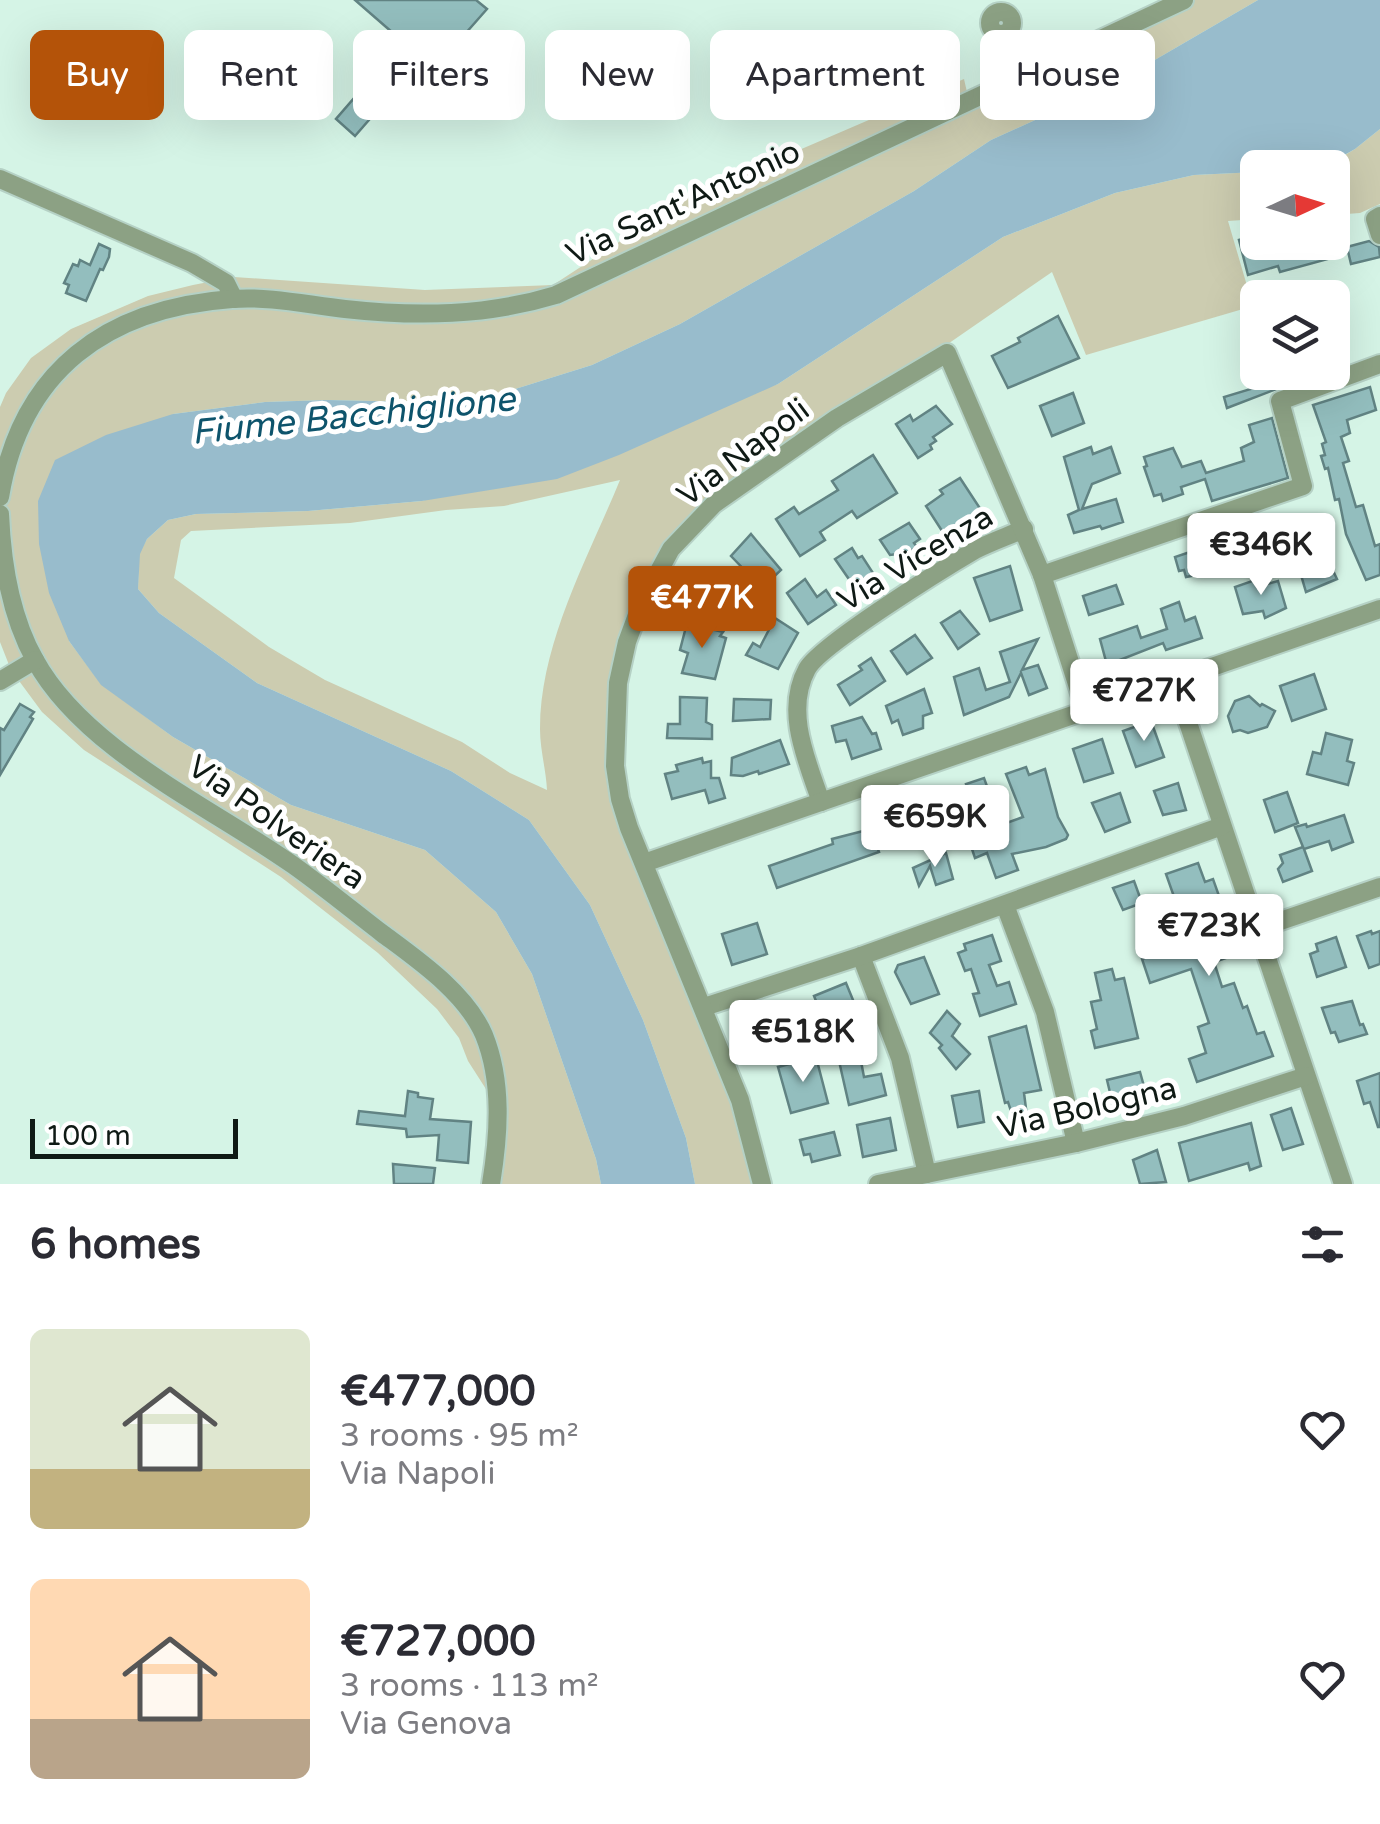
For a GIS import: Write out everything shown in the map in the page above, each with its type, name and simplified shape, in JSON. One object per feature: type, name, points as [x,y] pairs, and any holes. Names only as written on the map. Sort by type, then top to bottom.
[{"type":"street","name":"Via Sant'Antonio","points":[[0,498],[25,413],[54,372],[117,329],[192,304],[234,298],[422,315],[506,308],[556,296],[1184,0]]},
{"type":"street","points":[[0,179],[192,263],[226,282],[234,298]]},
{"type":"street","name":"Via Napoli","points":[[762,1184],[740,1100],[620,800],[615,766],[618,683],[624,656],[640,604],[671,549],[714,504],[837,418],[947,352],[1042,575],[1086,712]]},
{"type":"street","points":[[1042,575],[1303,486],[1280,402],[1380,364]]},
{"type":"street","name":"Via Polveriera","points":[[0,514],[2,548],[14,602],[35,660],[77,715],[106,739],[292,864],[394,942],[470,1012],[483,1033],[495,1080],[498,1126],[491,1184]]},
{"type":"street","name":"Via Vicenza","points":[[821,802],[802,747],[796,711],[806,669],[827,647],[976,550],[1024,529]]},
{"type":"street","points":[[644,862],[1380,609]]},
{"type":"street","points":[[0,682],[35,660]]},
{"type":"street","points":[[1174,681],[1343,1184]]},
{"type":"street","points":[[704,1007],[861,956],[1222,826]]},
{"type":"street","points":[[1257,929],[1380,887]]},
{"type":"street","points":[[1005,905],[1045,1012],[1076,1143]]},
{"type":"street","points":[[861,956],[900,1058],[927,1174]]},
{"type":"street","name":"Via Bologna","points":[[878,1184],[1184,1116],[1306,1076]]},
{"type":"green space","points":[[1190,0],[1258,0],[1155,60],[1155,30],[1124,30]]},
{"type":"green space","points":[[964,79],[969,101],[980,96],[980,120],[1035,120],[991,140],[914,191],[680,324],[592,365],[499,394],[416,402],[265,402],[173,414],[69,641],[101,684],[173,737],[291,805],[425,850],[496,912],[532,974],[596,1159],[601,1184],[486,1184],[493,1100],[468,1061],[459,1038],[437,1009],[378,953],[281,877],[84,750],[42,712],[11,670],[0,642],[0,407],[6,393],[31,358],[71,329],[148,296],[193,285],[234,277],[425,290],[553,285],[685,199],[869,120],[960,120],[960,81]]},
{"type":"green space","points":[[1380,129],[1380,204],[1350,214],[1350,152]]},
{"type":"green space","points":[[1240,173],[1240,220],[1228,221],[1245,280],[1240,280],[1240,310],[1086,355],[1052,272],[942,348],[709,495],[664,543],[632,599],[608,683],[608,785],[644,863],[731,1103],[752,1184],[695,1184],[686,1138],[643,1020],[590,905],[529,820],[451,771],[257,683],[159,613],[138,589],[139,554],[147,539],[168,520],[196,514],[308,511],[422,501],[778,384],[1003,237],[1115,193],[1194,175]],"holes":[[[620,480],[568,601],[542,697],[540,729],[547,790],[510,773],[462,742],[325,680],[269,647],[174,578],[181,540],[191,531],[350,523],[504,506]]]},
{"type":"water","name":"Fiume Bacchiglione","points":[[1258,0],[1380,0],[1380,129],[1350,152],[1240,150],[1240,173],[1194,175],[1115,193],[1003,237],[778,384],[557,479],[422,501],[308,511],[196,514],[168,520],[147,539],[140,554],[138,589],[159,613],[257,683],[451,771],[529,820],[590,905],[643,1020],[686,1138],[695,1184],[601,1184],[596,1159],[532,974],[496,912],[425,850],[291,805],[173,737],[101,685],[69,641],[49,593],[39,544],[38,501],[55,460],[106,435],[173,414],[265,402],[416,402],[499,394],[592,365],[680,324],[914,191],[991,140],[1035,120],[1155,120],[1155,60]]},
{"type":"building","points":[[355,0],[476,0],[487,9],[468,30],[390,30]]},
{"type":"building","points":[[353,99],[353,120],[369,120],[355,136],[336,119]]},
{"type":"building","points":[[1369,241],[1379,247],[1380,257],[1351,264],[1350,246]]},
{"type":"building","points":[[99,244],[110,249],[109,257],[86,301],[66,293],[69,285],[64,283],[73,264],[78,266],[80,260],[90,265]]},
{"type":"building","points":[[1244,260],[1324,260],[1280,272],[1278,266],[1248,275]]},
{"type":"building","points":[[1058,316],[1079,358],[1008,388],[992,356]]},
{"type":"building","points":[[1370,387],[1376,410],[1347,420],[1350,433],[1341,437],[1349,461],[1343,463],[1356,507],[1363,505],[1375,546],[1380,544],[1380,575],[1366,580],[1346,534],[1339,499],[1335,500],[1328,468],[1325,469],[1321,456],[1325,455],[1322,444],[1326,442],[1313,405]]},
{"type":"building","points":[[1247,390],[1274,390],[1227,408],[1224,397]]},
{"type":"building","points":[[1073,393],[1084,423],[1052,436],[1040,406]]},
{"type":"building","points":[[936,406],[952,424],[933,437],[936,441],[930,445],[932,449],[918,458],[896,424],[910,415],[913,421]]},
{"type":"building","points":[[1272,418],[1288,478],[1212,501],[1205,479],[1181,487],[1183,494],[1163,501],[1161,494],[1154,496],[1144,457],[1173,448],[1182,467],[1201,461],[1206,473],[1244,461],[1241,448],[1254,442],[1249,425]]},
{"type":"building","points":[[1091,447],[1093,454],[1111,447],[1120,473],[1092,484],[1082,509],[1116,499],[1123,522],[1074,533],[1068,515],[1079,510],[1064,457]]},
{"type":"building","points":[[873,455],[897,493],[857,518],[852,511],[820,532],[825,540],[800,556],[776,519],[794,507],[799,514],[838,490],[832,481]]},
{"type":"building","points":[[960,478],[983,513],[956,534],[952,529],[944,534],[926,506],[943,494],[940,490]]},
{"type":"building","points":[[1308,520],[1321,560],[1327,558],[1337,579],[1306,592],[1287,527]]},
{"type":"building","points":[[909,523],[920,539],[914,543],[917,547],[890,555],[880,540]]},
{"type":"building","points":[[1246,525],[1255,554],[1229,562],[1220,533]]},
{"type":"building","points":[[751,534],[781,570],[762,588],[731,556]]},
{"type":"building","points":[[852,548],[873,573],[853,585],[835,559]]},
{"type":"building","points":[[1202,548],[1207,573],[1186,577],[1184,570],[1179,571],[1175,557]]},
{"type":"building","points":[[1010,566],[1022,610],[990,621],[974,578]]},
{"type":"building","points":[[717,578],[744,599],[733,610],[729,623],[700,605],[704,599],[697,594],[707,580],[713,584]]},
{"type":"building","points":[[805,579],[817,597],[826,590],[836,605],[808,624],[787,593]]},
{"type":"building","points":[[1255,580],[1257,587],[1278,581],[1286,608],[1265,618],[1263,611],[1243,614],[1235,587]]},
{"type":"building","points":[[1116,585],[1123,604],[1089,615],[1083,596]]},
{"type":"building","points":[[1179,602],[1185,621],[1195,617],[1202,638],[1166,650],[1163,643],[1107,665],[1100,639],[1137,626],[1141,638],[1167,629],[1161,609]]},
{"type":"building","points":[[960,611],[979,634],[958,649],[941,623]]},
{"type":"building","points":[[775,618],[798,633],[778,669],[746,655],[753,643],[760,647]]},
{"type":"building","points":[[687,623],[723,632],[720,636],[726,638],[715,679],[682,673],[688,653],[680,650]]},
{"type":"building","points":[[915,635],[932,658],[907,674],[891,651]]},
{"type":"building","points":[[1038,639],[1022,670],[1038,665],[1047,688],[1029,695],[1021,673],[1009,697],[964,715],[954,677],[979,668],[986,690],[1010,682],[1000,652]]},
{"type":"building","points":[[871,658],[885,681],[850,705],[838,685],[862,670],[859,666]]},
{"type":"building","points":[[1314,674],[1326,709],[1292,721],[1280,686]]},
{"type":"building","points":[[924,689],[932,713],[923,716],[923,728],[903,735],[898,720],[892,723],[886,706]]},
{"type":"building","points":[[1249,696],[1260,706],[1275,711],[1267,727],[1248,733],[1233,732],[1228,716],[1235,701]]},
{"type":"building","points":[[680,697],[707,698],[706,722],[712,725],[712,739],[667,738],[668,724],[680,724]]},
{"type":"building","points":[[734,699],[771,700],[770,719],[733,721]]},
{"type":"building","points":[[20,704],[34,712],[30,717],[33,719],[0,775],[0,728],[4,730]]},
{"type":"building","points":[[862,717],[872,734],[876,733],[881,749],[852,759],[846,740],[836,742],[832,726]]},
{"type":"building","points":[[1151,721],[1164,757],[1136,767],[1123,731]]},
{"type":"building","points":[[1326,733],[1352,740],[1347,761],[1354,763],[1348,785],[1307,774],[1313,752],[1321,754]]},
{"type":"building","points":[[1102,739],[1113,773],[1084,782],[1073,749]]},
{"type":"building","points":[[780,740],[789,764],[759,774],[758,771],[731,775],[732,758]]},
{"type":"building","points":[[702,758],[703,763],[711,761],[711,778],[719,778],[725,798],[709,803],[705,790],[672,799],[665,774],[678,771],[676,765]]},
{"type":"building","points":[[1026,767],[1029,775],[1045,769],[1058,817],[1068,835],[1046,847],[1012,854],[1018,870],[996,878],[987,853],[975,858],[967,834],[951,839],[948,829],[961,825],[954,806],[971,800],[966,784],[984,778],[1001,825],[1023,817],[1006,774]]},
{"type":"building","points":[[1178,783],[1186,810],[1163,815],[1154,791]]},
{"type":"building","points":[[1287,792],[1298,823],[1275,832],[1264,800]]},
{"type":"building","points":[[1120,793],[1130,822],[1105,832],[1092,803]]},
{"type":"building","points":[[928,798],[940,832],[909,843],[899,814],[912,809],[910,804]]},
{"type":"building","points":[[1344,815],[1353,842],[1332,850],[1329,841],[1304,849],[1312,871],[1283,882],[1278,869],[1283,863],[1280,855],[1303,847],[1295,827]]},
{"type":"building","points":[[871,829],[879,852],[777,888],[769,866],[833,844],[832,839]]},
{"type":"building","points":[[946,853],[953,879],[936,885],[930,866],[919,886],[913,868]]},
{"type":"building","points":[[1198,863],[1205,882],[1213,879],[1229,924],[1216,928],[1226,958],[1214,962],[1222,987],[1234,983],[1243,1008],[1247,1006],[1257,1034],[1264,1032],[1273,1056],[1197,1082],[1189,1059],[1206,1053],[1198,1027],[1209,1023],[1191,969],[1150,983],[1142,959],[1190,942],[1166,874]]},
{"type":"building","points":[[1134,881],[1142,903],[1123,910],[1113,888]]},
{"type":"building","points":[[757,923],[767,954],[732,965],[722,934]]},
{"type":"building","points":[[1380,931],[1380,964],[1369,968],[1357,936]]},
{"type":"building","points":[[992,935],[1001,961],[989,965],[997,986],[1009,982],[1016,1004],[980,1016],[973,994],[979,993],[971,969],[965,971],[958,953],[966,950],[964,944]]},
{"type":"building","points":[[1336,937],[1346,967],[1317,977],[1310,954],[1318,951],[1316,944]]},
{"type":"building","points":[[924,957],[939,994],[911,1004],[895,972],[898,965]]},
{"type":"building","points":[[1112,969],[1115,980],[1124,978],[1138,1038],[1095,1048],[1091,1031],[1097,1029],[1091,1002],[1101,1000],[1095,973]]},
{"type":"building","points":[[846,983],[860,1017],[828,1030],[814,996]]},
{"type":"building","points":[[1352,1001],[1367,1034],[1339,1042],[1335,1032],[1331,1033],[1322,1008]]},
{"type":"building","points":[[792,1003],[805,1036],[767,1049],[760,1029],[774,1024],[770,1011]]},
{"type":"building","points":[[947,1011],[960,1024],[952,1036],[970,1054],[956,1069],[930,1033]]},
{"type":"building","points":[[1026,1026],[1041,1090],[1024,1093],[1028,1124],[1016,1126],[1008,1102],[1005,1103],[989,1037]]},
{"type":"building","points":[[860,1056],[864,1077],[881,1074],[886,1095],[849,1105],[839,1061]]},
{"type":"building","points":[[816,1057],[828,1103],[791,1113],[778,1067]]},
{"type":"building","points":[[1140,1072],[1147,1097],[1113,1105],[1107,1080]]},
{"type":"building","points":[[1380,1073],[1378,1127],[1370,1102],[1364,1104],[1357,1081]]},
{"type":"building","points":[[408,1091],[433,1099],[430,1119],[471,1122],[468,1163],[437,1160],[439,1135],[407,1137],[406,1129],[357,1124],[359,1111],[405,1116]]},
{"type":"building","points":[[979,1091],[984,1122],[958,1127],[952,1096]]},
{"type":"building","points":[[1291,1108],[1303,1144],[1283,1150],[1271,1115]]},
{"type":"building","points":[[890,1118],[896,1150],[863,1157],[857,1125]]},
{"type":"building","points":[[1251,1123],[1261,1166],[1250,1170],[1248,1163],[1189,1181],[1179,1143]]},
{"type":"building","points":[[834,1132],[840,1155],[812,1162],[810,1154],[804,1155],[800,1140]]},
{"type":"building","points":[[1157,1150],[1166,1182],[1140,1184],[1133,1160]]},
{"type":"building","points":[[393,1164],[435,1168],[433,1184],[394,1184]]}]
